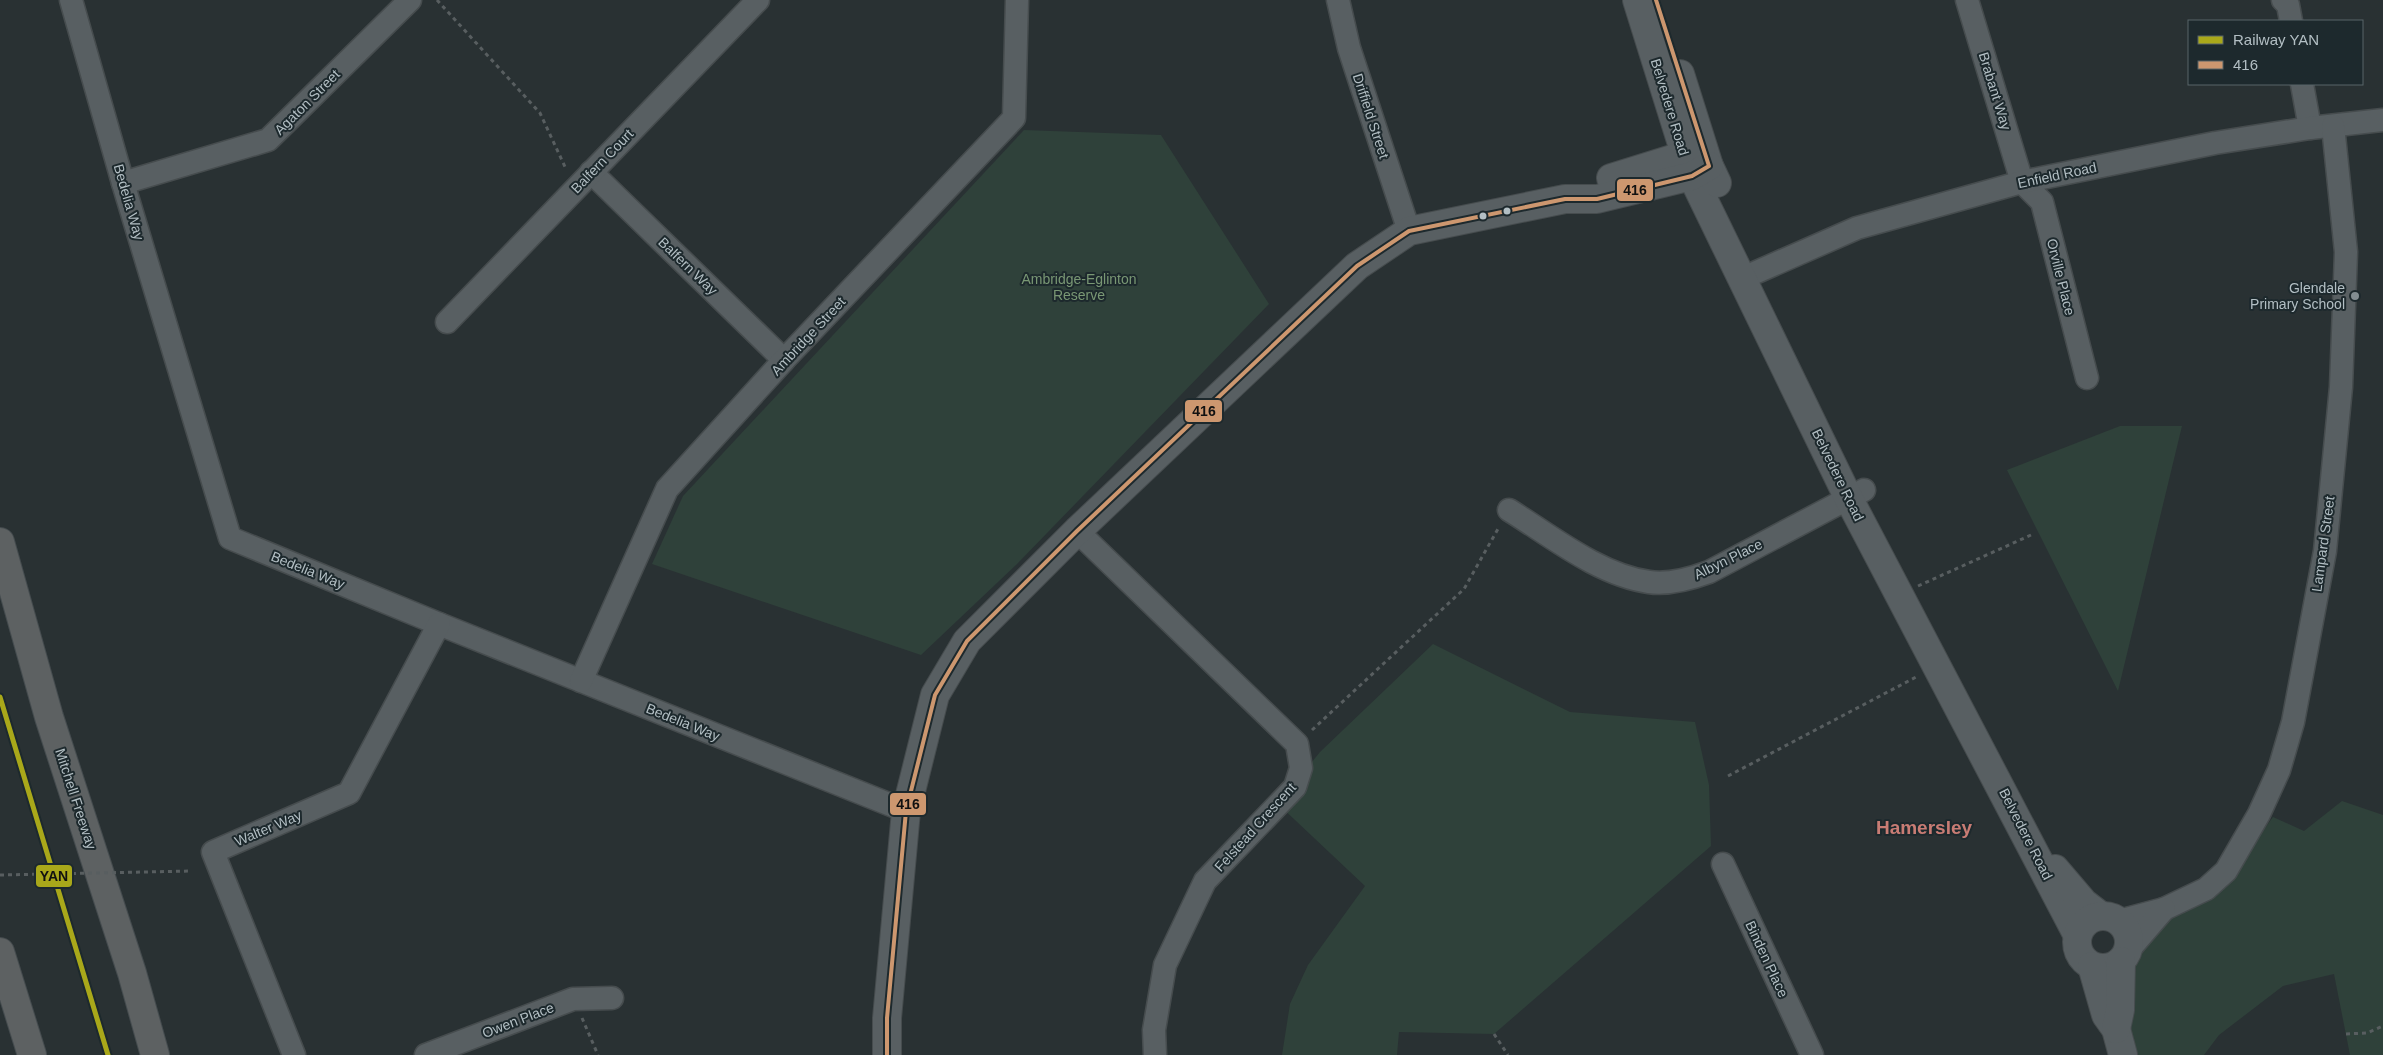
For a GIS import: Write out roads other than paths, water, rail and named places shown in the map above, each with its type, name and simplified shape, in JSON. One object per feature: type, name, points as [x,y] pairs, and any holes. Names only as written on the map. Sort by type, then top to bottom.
[{"type":"highway","name":"Mitchell Freeway","points":[[0,542],[49,717],[132,974],[155,1055]]},
{"type":"highway","points":[[0,952],[32,1055]]},
{"type":"highway","points":[[132,974],[165,1055]]},
{"type":"street","name":"Bedelia Way","points":[[71,0],[123,183],[230,538],[906,811]]},
{"type":"street","name":"Agaton Street","points":[[123,183],[268,140],[410,0]]},
{"type":"street","name":"Balfern Court","points":[[447,322],[758,0]]},
{"type":"street","name":"Ambridge Street","points":[[581,681],[666,489],[784,360],[1014,118],[1017,0]]},
{"type":"street","name":"Driffield Street","points":[[1338,0],[1349,48],[1409,231]]},
{"type":"street","name":"Belvedere Road","points":[[1637,0],[1697,161],[1938,666],[2036,852],[2065,914],[2078,934]]},
{"type":"street","name":"Belvedere Road","points":[[1656,0],[1697,161]]},
{"type":"street","name":"Brabant Way","points":[[1967,0],[2022,182]]},
{"type":"street","points":[[2282,0],[2288,5],[2291,20]]},
{"type":"street","points":[[2302,85],[2310,128]]},
{"type":"street","name":"Enfield Road","points":[[1751,274],[1857,228],[2022,182],[2215,143],[2310,128],[2383,120]]},
{"type":"street","name":"Lampard Street","points":[[2110,919],[2164,909],[2206,890],[2226,870],[2259,814],[2279,770],[2293,722],[2325,551],[2340,387],[2346,252],[2333,126]]},
{"type":"street","points":[[887,1055],[887,1018],[906,811],[935,694],[967,642],[1077,530],[1357,266],[1409,231],[1565,198],[1597,199],[1697,161]]},
{"type":"street","name":"Balfern Way","points":[[591,172],[784,360]]},
{"type":"street","name":"Orville Place","points":[[2022,182],[2042,202],[2087,378]]},
{"type":"street","name":"Belvedere Road","points":[[1857,494],[1914,588],[2058,876],[2084,903],[2110,919]]},
{"type":"street","name":"Albyn Place","points":[[1509,510],[1610,573],[1649,583],[1668,583],[1709,572],[1857,494]]},
{"type":"street","name":"Felstead Crescent","points":[[1077,530],[1297,744],[1301,768],[1295,787],[1205,882],[1165,965],[1154,1030],[1155,1055]]},
{"type":"street","name":"Walter Way","points":[[294,1055],[213,852],[349,793],[439,624]]},
{"type":"street","name":"Binden Place","points":[[1723,864],[1812,1055]]},
{"type":"street","name":"Lampard Street","points":[[2124,956],[2164,909]]},
{"type":"street","points":[[2116,1029],[2120,1010],[2124,956],[2129,940],[2125,929],[2110,919],[2091,919],[2083,925],[2078,934],[2076,944],[2084,961],[2092,966],[2107,968],[2124,956]]},
{"type":"street","points":[[2092,966],[2106,1015],[2116,1029],[2124,1055]]},
{"type":"street","name":"Owen Place","points":[[426,1055],[573,999],[612,998]]},
{"type":"rail line","name":"YAN","points":[[0,697],[108,1055]]},
{"type":"place","name":"Glendale Primary School","points":[[2355,296]]},
{"type":"district","name":"Hamersley","points":[[1924,827]]},
{"type":"park label","name":"Ambridge-Eglinton Reserve","points":[[1079,288]]}]
